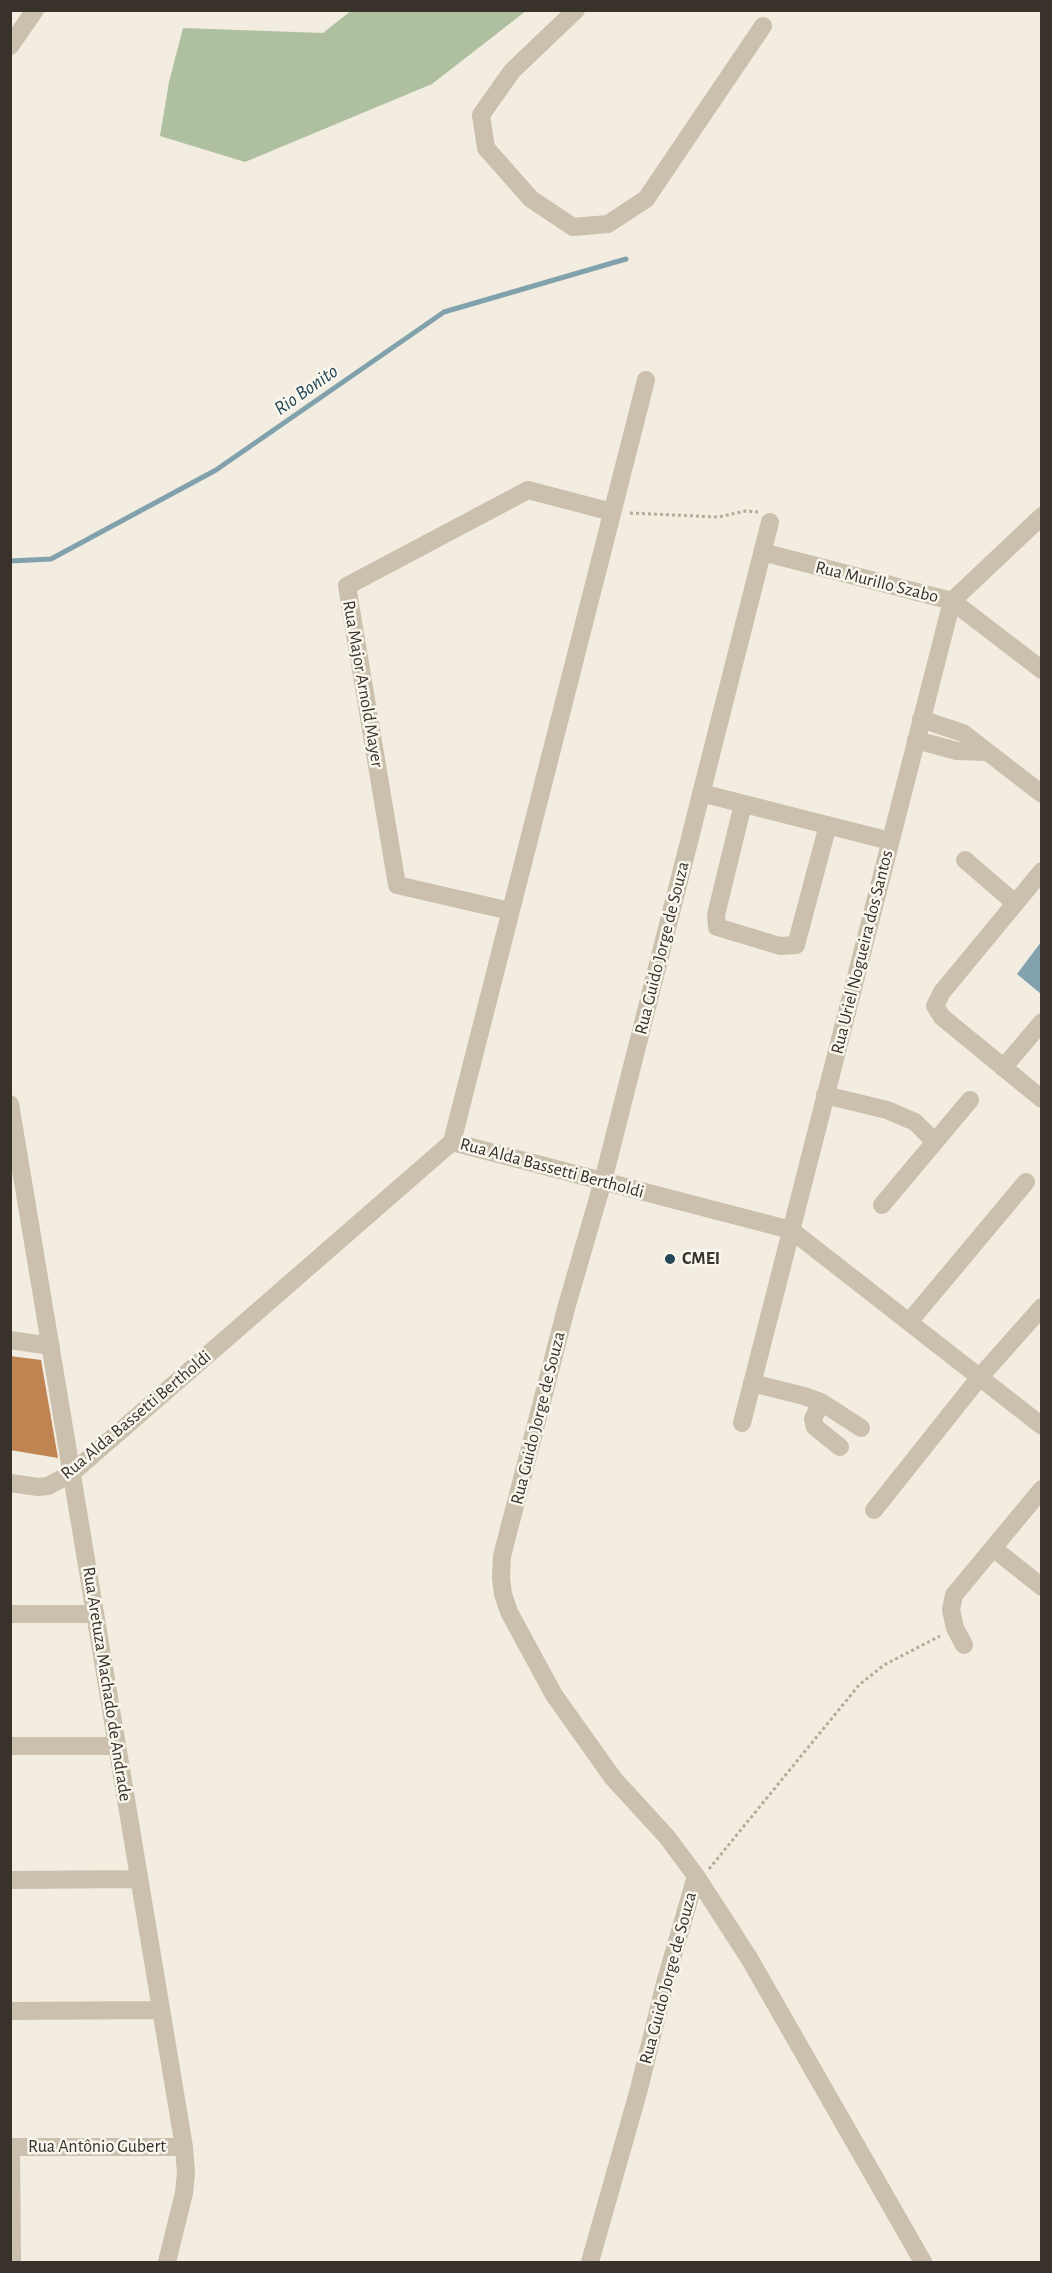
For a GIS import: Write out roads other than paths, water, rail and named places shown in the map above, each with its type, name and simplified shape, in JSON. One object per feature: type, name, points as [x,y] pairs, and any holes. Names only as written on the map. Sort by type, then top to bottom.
[{"type":"street","points":[[10,46],[35,10]]},
{"type":"street","points":[[576,10],[512,71],[481,115],[486,148],[531,199],[573,228],[608,224],[646,199],[763,26]]},
{"type":"street","points":[[452,1142],[646,380]]},
{"type":"street","name":"Rua Major Arnold Mayer","points":[[510,911],[397,885],[347,586],[528,490],[612,512]]},
{"type":"street","points":[[952,601],[1041,516]]},
{"type":"street","name":"Rua Guido Jorge de Souza","points":[[590,2262],[696,1876],[667,1837],[613,1778],[554,1695],[522,1638],[503,1594],[501,1578],[506,1541],[567,1305],[603,1181],[770,522]]},
{"type":"street","name":"Rua Murillo Szabo","points":[[762,552],[952,601],[1041,670]]},
{"type":"street","name":"Rua Uriel Nogueira dos Santos","points":[[742,1423],[952,601]]},
{"type":"street","points":[[921,719],[956,729],[1041,794]]},
{"type":"street","points":[[916,740],[957,752],[987,752]]},
{"type":"street","points":[[701,793],[890,841]]},
{"type":"street","points":[[743,804],[716,915],[717,927],[780,946],[796,945],[828,825]]},
{"type":"street","points":[[965,860],[1016,903]]},
{"type":"street","points":[[1041,871],[942,992],[935,1006],[942,1017],[1041,1099]]},
{"type":"street","points":[[1003,1068],[1041,1022]]},
{"type":"street","points":[[825,1095],[887,1110],[915,1122],[935,1142]]},
{"type":"street","points":[[882,1205],[970,1100]]},
{"type":"street","name":"Rua Aretuza Machado de Andrade","points":[[10,1104],[19,1206],[51,1346],[183,2147],[186,2173],[184,2193],[167,2262]]},
{"type":"street","name":"Rua Alda Bassetti Bertholdi","points":[[10,1483],[48,1486],[72,1473],[452,1142],[791,1230],[1041,1426]]},
{"type":"street","points":[[909,1322],[1026,1182]]},
{"type":"street","points":[[874,1510],[979,1378],[1041,1307]]},
{"type":"street","points":[[10,1340],[51,1346]]},
{"type":"street","points":[[752,1383],[821,1402],[861,1428]]},
{"type":"street","points":[[821,1402],[813,1419],[815,1427],[840,1447]]},
{"type":"street","points":[[964,1645],[955,1628],[951,1610],[954,1596],[1041,1489]]},
{"type":"street","points":[[993,1548],[1041,1587]]},
{"type":"street","points":[[10,1614],[95,1614]]},
{"type":"street","points":[[10,1746],[117,1746]]},
{"type":"street","points":[[696,1876],[749,1958],[922,2262]]},
{"type":"street","points":[[10,1880],[139,1879]]},
{"type":"street","points":[[10,2011],[161,2010]]},
{"type":"street","points":[[11,2147],[12,2262]]},
{"type":"street","name":"Rua Antônio Gubert","points":[[11,2147],[183,2147]]},
{"type":"water","points":[[1041,942],[1041,994],[1017,974]]},
{"type":"waterway","name":"Rio Bonito","points":[[10,561],[51,559],[216,470],[444,312],[626,259]]},
{"type":"place","name":"CMEI","points":[[670,1259]]}]
